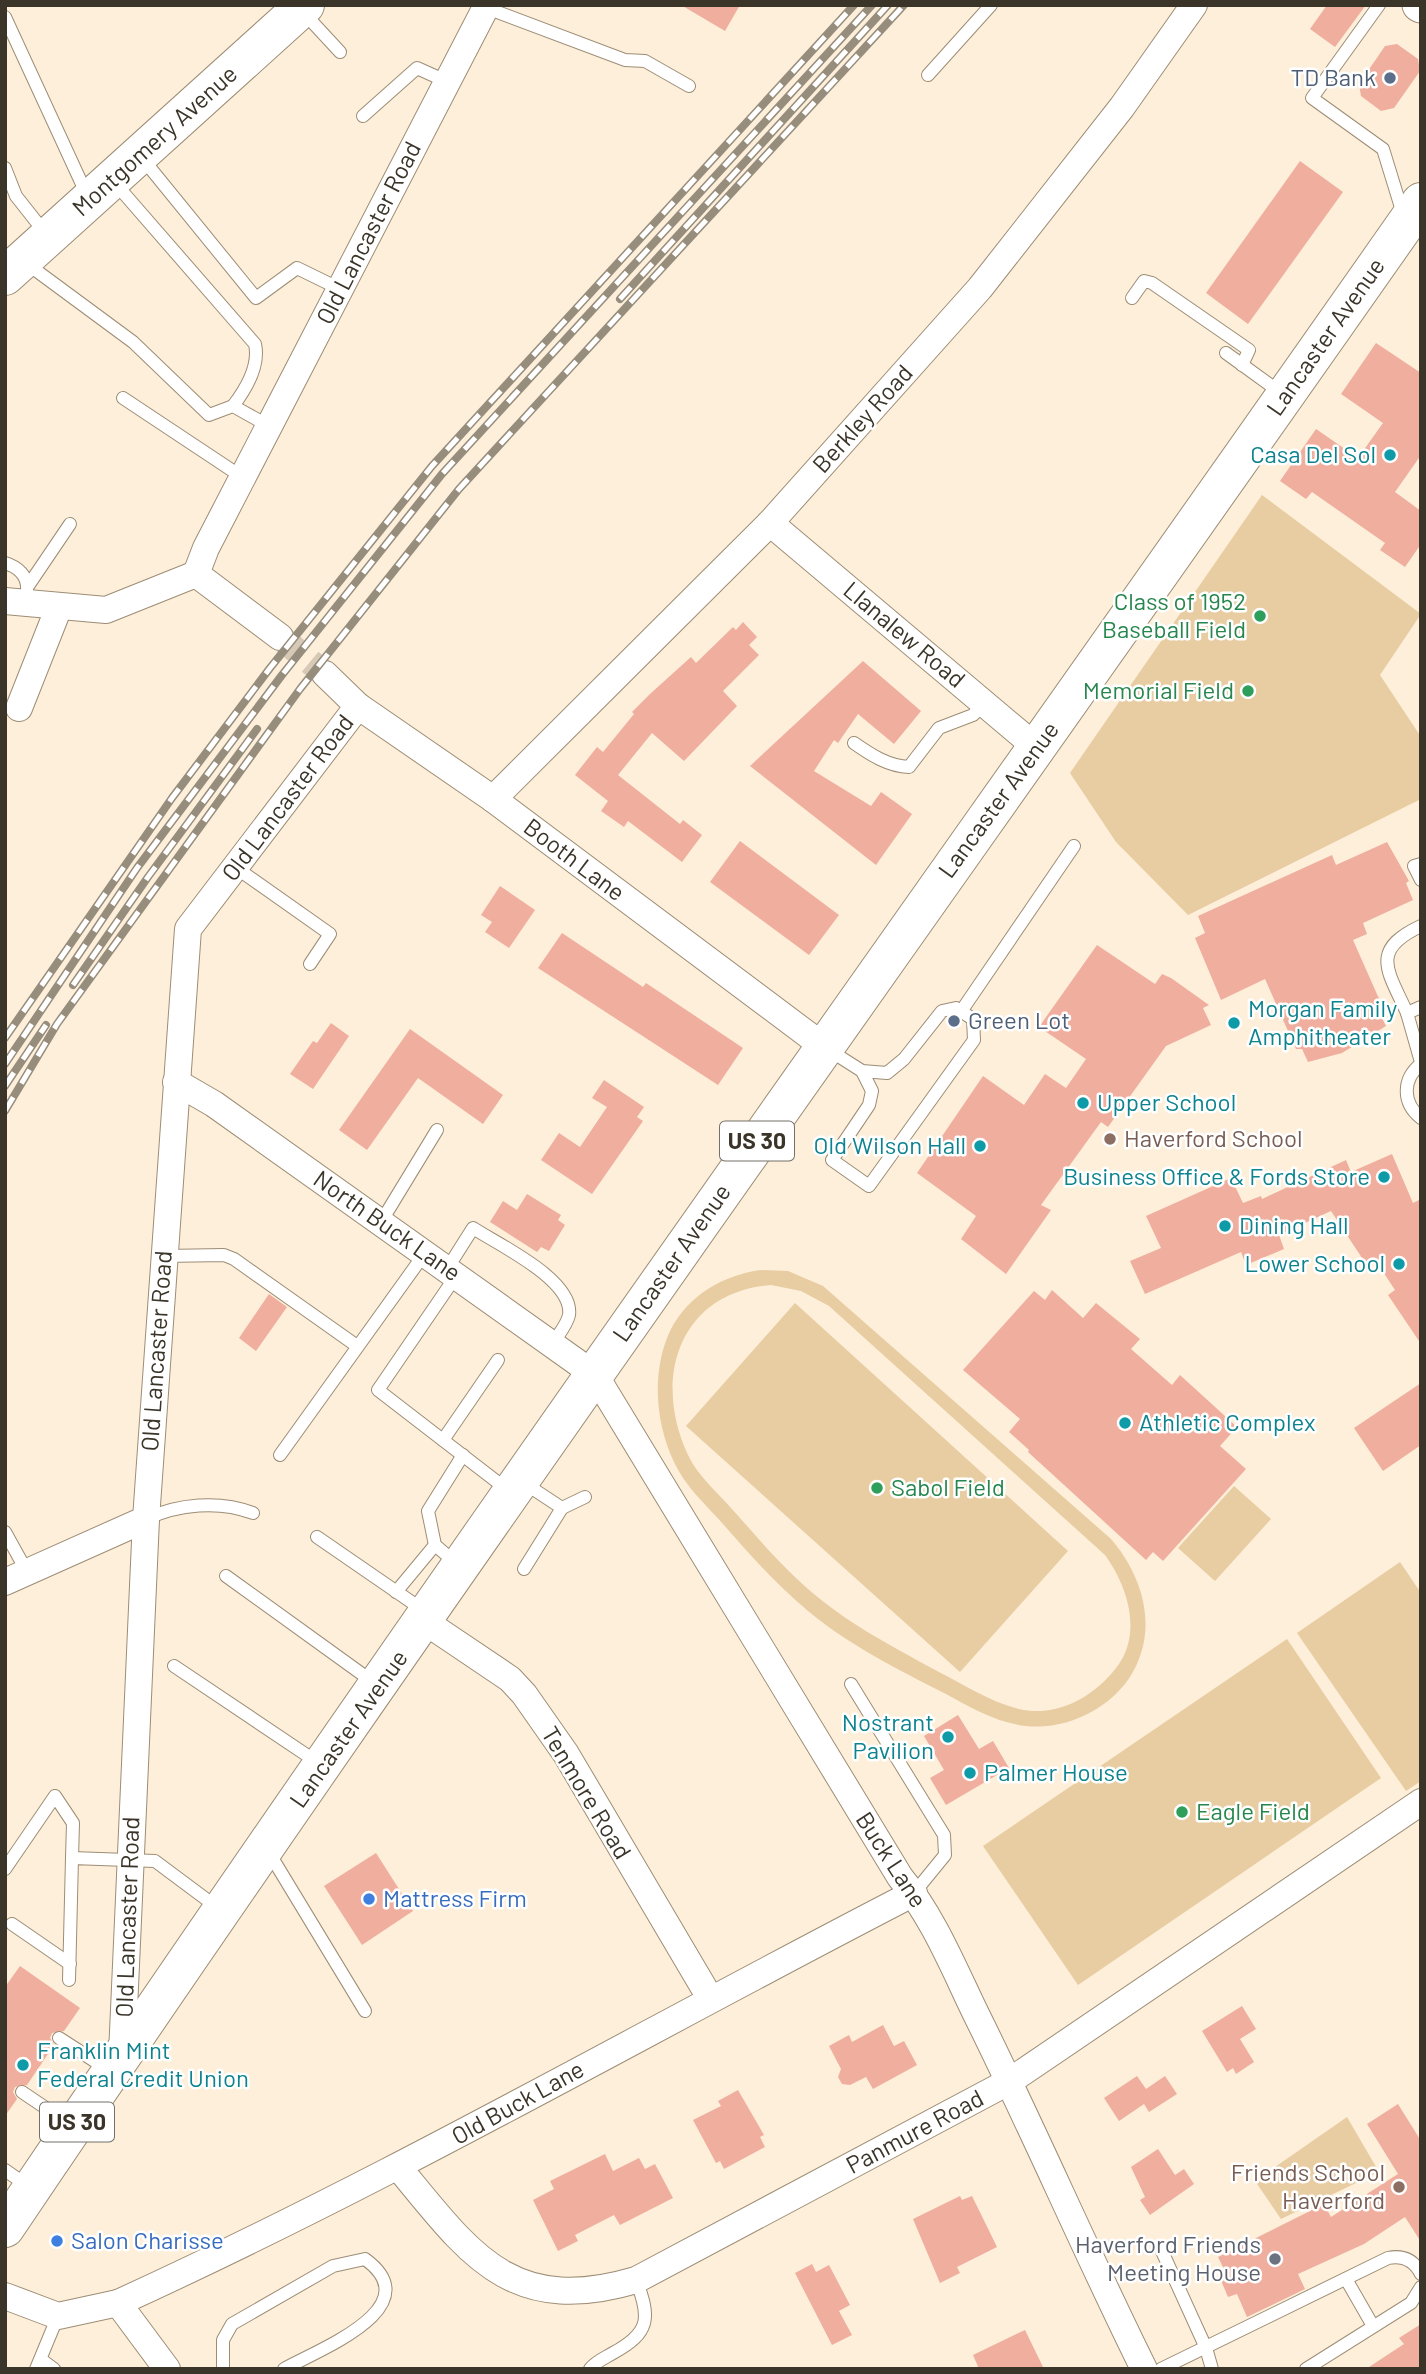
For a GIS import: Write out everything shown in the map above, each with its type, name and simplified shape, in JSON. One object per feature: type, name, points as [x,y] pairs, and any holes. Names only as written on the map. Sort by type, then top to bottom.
[{"type":"main road","name":"Montgomery Avenue","points":[[25,258],[302,7]]},
{"type":"main road","name":"Lancaster Avenue","points":[[5,2228],[18,2180],[74,2126],[427,1618],[448,1556],[517,1487],[823,1046],[1037,748],[1284,396],[1411,225]]},
{"type":"street","name":"Berkley Road","points":[[493,799],[770,523],[981,288],[1122,107],[1194,5]]},
{"type":"street","name":"Old Lancaster Road","points":[[196,574],[242,477],[485,6]]},
{"type":"street","name":"Llanalew Road","points":[[770,523],[1037,748]]},
{"type":"street","points":[[19,597],[59,607],[106,610],[196,574],[280,637]]},
{"type":"street","points":[[19,708],[59,607]]},
{"type":"street","name":"Booth Lane","points":[[325,674],[358,706],[493,799],[823,1046]]},
{"type":"street","name":"Old Lancaster Road","points":[[117,2063],[131,1861],[146,1519],[188,929],[358,706]]},
{"type":"street","name":"North Buck Lane","points":[[176,1082],[214,1104],[595,1375]]},
{"type":"street","name":"Buck Lane","points":[[595,1375],[900,1877],[914,1893],[1010,2081],[1093,2268],[1144,2369]]},
{"type":"street","points":[[16,1576],[146,1519]]},
{"type":"street","name":"Tenmore Road","points":[[427,1618],[510,1679],[524,1694],[566,1754],[710,1998]]},
{"type":"street","name":"Panmure Road","points":[[399,2168],[458,2241],[493,2270],[527,2285],[563,2290],[603,2290],[636,2280],[1010,2081],[1421,1802]]},
{"type":"street","name":"Old Buck Lane","points":[[58,2316],[118,2303],[256,2240],[399,2168],[710,1998],[914,1893]]},
{"type":"street","points":[[5,2296],[58,2316]]},
{"type":"street","points":[[118,2303],[167,2369]]},
{"type":"lane","points":[[928,75],[991,5]]},
{"type":"lane","points":[[1379,5],[1312,98],[1383,149],[1411,225]]},
{"type":"lane","points":[[485,6],[625,60],[645,61],[689,86]]},
{"type":"lane","points":[[302,7],[340,52]]},
{"type":"lane","points":[[5,17],[101,190],[172,252],[255,344],[257,352],[252,373],[233,406],[209,415],[133,342],[25,258],[16,196],[5,168]]},
{"type":"lane","points":[[363,116],[417,68],[447,82]]},
{"type":"lane","points":[[140,155],[256,298],[297,268],[340,289]]},
{"type":"lane","points":[[1132,298],[1144,281],[1152,283],[1250,351],[1242,365]]},
{"type":"lane","points":[[1226,353],[1284,396]]},
{"type":"lane","points":[[123,398],[242,477]]},
{"type":"lane","points":[[233,406],[269,426]]},
{"type":"lane","points":[[19,597],[70,524]]},
{"type":"lane","points":[[5,563],[19,570],[19,597]]},
{"type":"lane","points":[[854,743],[873,756],[898,767],[909,767],[939,728],[973,715],[985,703]]},
{"type":"lane","points":[[962,1010],[1074,846]]},
{"type":"lane","points":[[1421,863],[1414,866],[1421,880]]},
{"type":"lane","points":[[235,867],[330,934],[310,964]]},
{"type":"lane","points":[[1421,926],[1397,936],[1387,954],[1389,972],[1407,1013],[1421,1063],[1406,1086],[1409,1104],[1421,1118]]},
{"type":"lane","points":[[1407,1013],[1421,1007]]},
{"type":"lane","points":[[823,1046],[862,1071],[887,1073],[894,1069],[942,1011],[962,1010],[973,1019],[974,1040],[869,1186],[832,1160],[869,1105],[872,1091],[862,1071]]},
{"type":"lane","points":[[381,1222],[438,1129]]},
{"type":"lane","points":[[553,1343],[569,1315],[566,1295],[556,1282],[473,1228],[452,1272],[378,1390],[463,1455],[517,1487],[562,1508]]},
{"type":"lane","points":[[280,1455],[425,1253]]},
{"type":"lane","points":[[164,1256],[224,1255],[234,1259],[357,1346]]},
{"type":"lane","points":[[443,1440],[498,1360]]},
{"type":"lane","points":[[396,1592],[448,1556],[428,1511],[463,1455]]},
{"type":"lane","points":[[524,1569],[562,1508],[585,1497]]},
{"type":"lane","points":[[146,1519],[167,1509],[200,1506],[237,1507],[253,1513]]},
{"type":"lane","points":[[5,1532],[16,1576]]},
{"type":"lane","points":[[317,1537],[396,1592],[427,1618]]},
{"type":"lane","points":[[226,1576],[379,1686]]},
{"type":"lane","points":[[174,1666],[323,1766]]},
{"type":"lane","points":[[850,1684],[944,1835],[945,1855],[914,1893]]},
{"type":"lane","points":[[5,1869],[55,1796],[73,1823],[69,1980]]},
{"type":"lane","points":[[266,1848],[365,2011]]},
{"type":"lane","points":[[72,1858],[155,1861],[222,1910]]},
{"type":"lane","points":[[12,1924],[70,1964]]},
{"type":"lane","points":[[59,2038],[117,2063]]},
{"type":"lane","points":[[22,2092],[74,2126]]},
{"type":"lane","points":[[1161,2249],[1206,2348],[1212,2369]]},
{"type":"lane","points":[[1161,2369],[1396,2256],[1411,2261],[1421,2274]]},
{"type":"lane","points":[[223,2369],[223,2340],[232,2324],[333,2266],[365,2259],[377,2268],[385,2279],[387,2292],[375,2316],[284,2369]]},
{"type":"lane","points":[[1346,2278],[1373,2326]]},
{"type":"lane","points":[[590,2369],[635,2342],[643,2332],[646,2315],[636,2280]]},
{"type":"lane","points":[[1306,2369],[1411,2302],[1421,2287]]},
{"type":"lane","points":[[54,2369],[39,2365],[58,2316]]},
{"type":"shaded area","name":"Memorial Field","points":[[1262,495],[1421,614],[1380,675],[1421,737],[1421,799],[1188,915],[1116,842],[1070,773]]},
{"type":"shaded area","points":[[760,1270],[788,1271],[823,1286],[1111,1539],[1131,1567],[1143,1599],[1145,1616],[1145,1633],[1136,1666],[1117,1693],[1090,1713],[1059,1724],[1042,1726],[1015,1724],[974,1709],[874,1656],[824,1623],[775,1580],[696,1495],[674,1462],[663,1430],[658,1396],[660,1361],[671,1329],[687,1306],[720,1282]],"holes":[[[771,1285],[801,1291],[829,1306],[1105,1555],[1126,1596],[1130,1626],[1124,1655],[1097,1688],[1060,1708],[1033,1711],[1019,1709],[977,1692],[900,1651],[828,1606],[812,1592],[771,1553],[697,1469],[688,1455],[677,1426],[673,1397],[674,1370],[682,1344],[695,1322],[714,1304],[740,1291]]]},
{"type":"shaded area","name":"Sabol Field","points":[[795,1303],[1068,1551],[960,1672],[686,1426]]},
{"type":"shaded area","points":[[1234,1486],[1271,1519],[1215,1581],[1178,1548]]},
{"type":"shaded area","points":[[1400,1562],[1421,1593],[1421,1781],[1406,1791],[1297,1633]]},
{"type":"shaded area","name":"Eagle Field","points":[[1287,1639],[1381,1778],[1078,1985],[983,1846]]},
{"type":"shaded area","points":[[1347,2117],[1379,2172],[1281,2219],[1255,2181]]},
{"type":"building","points":[[681,5],[740,5],[725,31]]},
{"type":"building","points":[[1327,5],[1366,5],[1335,47],[1310,29]]},
{"type":"building","name":"TD Bank","points":[[1397,44],[1418,59],[1420,71],[1394,108],[1381,111],[1361,96],[1359,84],[1385,46]]},
{"type":"building","points":[[1300,161],[1343,192],[1248,324],[1206,293]]},
{"type":"building","name":"Casa Del Sol","points":[[1376,343],[1421,373],[1421,455],[1395,492],[1421,511],[1421,544],[1405,567],[1380,550],[1385,543],[1312,492],[1306,499],[1280,481],[1316,429],[1358,458],[1383,423],[1341,394]]},
{"type":"building","points":[[743,622],[757,637],[749,645],[759,655],[723,691],[737,706],[684,761],[652,733],[618,775],[680,824],[683,820],[702,835],[682,862],[628,821],[624,827],[601,811],[608,801],[575,775],[597,747],[603,752],[634,714],[632,712],[650,694],[691,657],[696,663],[733,627],[736,630]]},
{"type":"building","points":[[863,661],[921,711],[894,744],[858,714],[838,743],[834,740],[814,771],[871,806],[881,792],[912,814],[876,865],[750,766]]},
{"type":"building","points":[[740,841],[839,915],[809,955],[710,882]]},
{"type":"building","points":[[1387,842],[1409,881],[1406,883],[1413,900],[1363,923],[1367,934],[1353,940],[1384,1010],[1380,1014],[1386,1026],[1342,1053],[1308,1062],[1302,1049],[1296,1049],[1265,979],[1221,1000],[1195,938],[1205,933],[1198,916],[1332,855],[1336,865]]},
{"type":"building","points":[[500,886],[535,910],[509,948],[485,932],[492,922],[481,915]]},
{"type":"building","points":[[562,933],[643,987],[646,983],[743,1048],[718,1085],[538,968]]},
{"type":"building","name":"Upper School","points":[[1097,945],[1155,984],[1162,974],[1171,978],[1209,1005],[1203,1008],[1211,1025],[1166,1046],[1108,1127],[1101,1122],[1041,1205],[1051,1210],[1006,1274],[961,1239],[976,1216],[917,1173],[983,1076],[1024,1105],[1045,1074],[1066,1088],[1086,1059],[1039,1027]]},
{"type":"building","points":[[331,1023],[349,1036],[313,1089],[290,1074],[313,1041],[317,1043]]},
{"type":"building","points":[[410,1029],[503,1095],[483,1124],[418,1078],[367,1150],[339,1130]]},
{"type":"building","points":[[604,1080],[644,1107],[637,1117],[643,1121],[592,1194],[541,1160],[559,1133],[580,1147],[607,1107],[592,1098]]},
{"type":"building","name":"Dining Hall","points":[[1392,1154],[1413,1203],[1421,1199],[1421,1344],[1388,1295],[1395,1290],[1376,1261],[1368,1267],[1331,1211],[1279,1235],[1284,1249],[1246,1265],[1241,1252],[1145,1294],[1130,1261],[1161,1248],[1146,1216],[1231,1178],[1243,1203],[1261,1196],[1262,1199],[1346,1160],[1351,1172]]},
{"type":"building","points":[[527,1194],[561,1215],[558,1220],[565,1225],[549,1251],[541,1247],[537,1252],[490,1222],[503,1201],[517,1210]]},
{"type":"building","name":"Athletic Complex","points":[[1052,1290],[1083,1318],[1096,1303],[1140,1339],[1131,1349],[1172,1385],[1180,1375],[1237,1427],[1220,1446],[1246,1469],[1163,1561],[1153,1552],[1146,1560],[1028,1452],[1029,1450],[1009,1432],[1020,1419],[963,1370],[1034,1291],[1045,1300]]},
{"type":"building","points":[[269,1294],[287,1307],[256,1351],[239,1338]]},
{"type":"building","points":[[1421,1383],[1421,1445],[1383,1471],[1354,1428]]},
{"type":"building","points":[[958,1715],[979,1749],[993,1741],[1009,1768],[946,1805],[930,1778],[944,1770],[924,1736]]},
{"type":"building","name":"Mattress Firm","points":[[376,1853],[413,1911],[362,1945],[324,1886]]},
{"type":"building","name":"Franklin Mint Federal Credit Union","points":[[20,1966],[80,2008],[64,2031],[52,2033],[50,2038],[54,2045],[27,2085],[15,2087],[13,2092],[17,2099],[5,2116],[5,1987]]},
{"type":"building","points":[[1242,2006],[1256,2029],[1240,2039],[1254,2062],[1236,2074],[1233,2068],[1227,2072],[1202,2031]]},
{"type":"building","points":[[883,2025],[894,2046],[904,2041],[917,2065],[873,2089],[866,2077],[850,2085],[842,2084],[838,2077],[841,2069],[829,2046],[849,2035],[852,2042]]},
{"type":"building","points":[[1137,2076],[1146,2089],[1165,2076],[1177,2094],[1149,2112],[1144,2104],[1119,2121],[1104,2098]]},
{"type":"building","points":[[738,2090],[764,2135],[760,2137],[765,2147],[724,2169],[720,2161],[716,2163],[693,2120],[721,2106],[718,2101]]},
{"type":"building","points":[[1398,2104],[1421,2141],[1421,2242],[1405,2217],[1364,2244],[1298,2274],[1305,2289],[1247,2317],[1237,2294],[1228,2297],[1220,2278],[1227,2275],[1218,2257],[1324,2204],[1331,2217],[1398,2174],[1367,2124]]},
{"type":"building","points":[[1158,2149],[1175,2175],[1184,2169],[1194,2184],[1150,2215],[1140,2200],[1145,2197],[1131,2167]]},
{"type":"building","points":[[605,2154],[613,2171],[639,2158],[645,2169],[655,2164],[673,2198],[620,2225],[614,2215],[575,2235],[578,2241],[558,2251],[533,2200],[554,2189],[550,2181]]},
{"type":"building","points":[[960,2196],[962,2200],[972,2196],[997,2247],[957,2267],[960,2273],[940,2283],[913,2219]]},
{"type":"building","points":[[812,2264],[816,2272],[829,2265],[850,2305],[839,2311],[852,2335],[832,2345],[795,2273]]},
{"type":"building","points":[[1421,2324],[1421,2369],[1366,2369],[1404,2344],[1399,2338]]},
{"type":"building","points":[[1025,2330],[1044,2369],[979,2369],[973,2355]]},
{"type":"tunnel","points":[[280,637],[325,674]]},
{"type":"railway","points":[[5,1038],[172,798],[270,668],[432,466],[854,5]]},
{"type":"railway","points":[[5,1064],[137,868],[282,675],[442,474],[872,5]]},
{"type":"railway","points":[[620,299],[888,5]]},
{"type":"railway","points":[[5,1111],[57,1024],[300,689],[459,489],[904,5]]},
{"type":"railway","points":[[73,985],[148,877],[257,729]]},
{"type":"railway","points":[[5,1086],[46,1025]]},
{"type":"place","name":"TD Bank","points":[[1390,78]]},
{"type":"place","name":"Casa Del Sol","points":[[1390,455]]},
{"type":"place","name":"Class of 1952 Baseball Field","points":[[1260,616]]},
{"type":"place","name":"Memorial Field","points":[[1248,691]]},
{"type":"place","name":"Green Lot","points":[[954,1021]]},
{"type":"place","name":"Morgan Family Amphitheater","points":[[1234,1023]]},
{"type":"place","name":"Upper School","points":[[1083,1103]]},
{"type":"place","name":"Haverford School","points":[[1110,1139]]},
{"type":"place","name":"Old Wilson Hall","points":[[980,1146]]},
{"type":"place","name":"Business Office & Fords Store","points":[[1384,1177]]},
{"type":"place","name":"Dining Hall","points":[[1225,1226]]},
{"type":"place","name":"Lower School","points":[[1399,1264]]},
{"type":"place","name":"Athletic Complex","points":[[1125,1423]]},
{"type":"place","name":"Sabol Field","points":[[877,1488]]},
{"type":"place","name":"Nostrant Pavilion","points":[[948,1737]]},
{"type":"place","name":"Palmer House","points":[[970,1773]]},
{"type":"place","name":"Eagle Field","points":[[1182,1812]]},
{"type":"place","name":"Mattress Firm","points":[[369,1899]]},
{"type":"place","name":"Franklin Mint Federal Credit Union","points":[[23,2065]]},
{"type":"place","name":"Friends School Haverford","points":[[1399,2187]]},
{"type":"place","name":"Salon Charisse","points":[[57,2241]]},
{"type":"place","name":"Haverford Friends Meeting House","points":[[1275,2259]]}]
